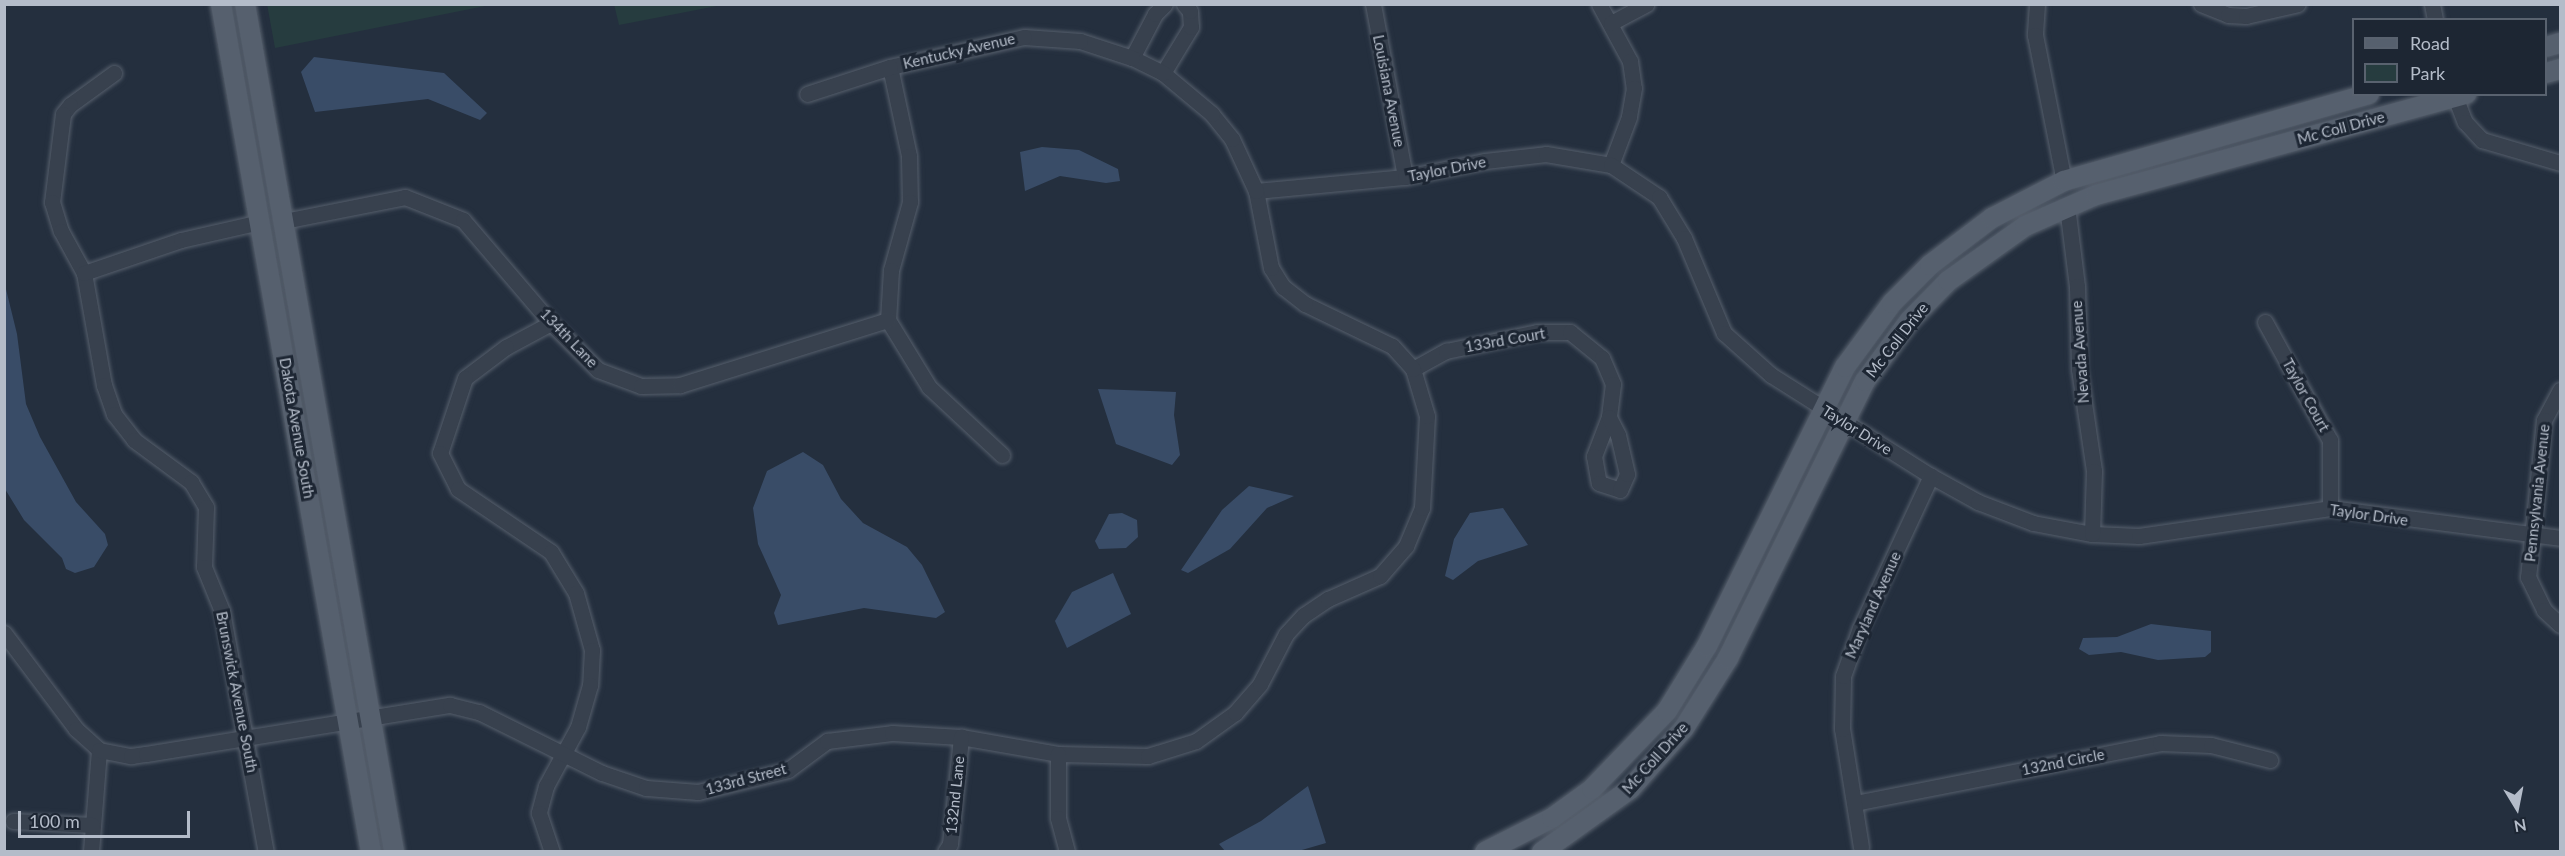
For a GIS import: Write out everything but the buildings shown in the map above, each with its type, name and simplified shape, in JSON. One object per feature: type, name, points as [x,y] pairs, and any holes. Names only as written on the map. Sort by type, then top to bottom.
[{"type":"main road","name":"Dakota Avenue South","points":[[221,4],[371,852]]},
{"type":"main road","name":"Dakota Avenue South","points":[[245,4],[394,852]]},
{"type":"main road","name":"Mc Coll Drive","points":[[1485,852],[1552,818],[1592,789],[1667,711],[1707,646],[1823,408],[1875,324],[1930,265],[1992,218],[2064,181],[2362,96]]},
{"type":"main road","name":"Mc Coll Drive","points":[[1542,852],[1630,789],[1684,728],[1728,658],[1844,421],[1885,351],[1948,281],[2025,226],[2067,206],[2119,188],[2454,96]]},
{"type":"street","points":[[1132,58],[1155,14],[1165,4]]},
{"type":"street","points":[[1163,73],[1191,27],[1190,11],[1184,4]]},
{"type":"street","name":"Louisiana Avenue","points":[[1373,4],[1406,177]]},
{"type":"street","points":[[1599,4],[1630,61],[1634,88],[1629,117],[1611,165]]},
{"type":"street","points":[[1611,23],[1646,4]]},
{"type":"street","points":[[2037,4],[2035,35],[2064,181]]},
{"type":"street","points":[[2201,4],[2228,15],[2246,16],[2298,4]]},
{"type":"street","name":"Kentucky Avenue","points":[[807,94],[890,67],[1024,37],[1080,41],[1132,58],[1163,73],[1212,114],[1232,139],[1256,191],[1264,246],[1283,287],[1305,304],[1392,346],[1413,369],[1427,416],[1422,508],[1406,546],[1380,576],[1328,599],[1304,615],[1286,634],[1260,684],[1235,713],[1196,741],[1148,756],[1058,754]]},
{"type":"street","points":[[890,67],[909,156],[910,201],[891,270],[888,320],[929,387],[1002,455]]},
{"type":"street","name":"Brunswick Avenue South","points":[[114,73],[70,105],[63,114],[52,183],[56,217],[84,273],[104,385],[114,414],[134,440],[191,482],[206,507],[204,567],[222,611],[266,852]]},
{"type":"street","points":[[2458,96],[2465,122],[2482,140],[2560,163]]},
{"type":"street","name":"Taylor Drive","points":[[1256,191],[1406,177],[1485,161],[1546,154],[1611,165],[1659,197],[1684,238],[1724,333],[1771,375],[1931,476],[2003,513],[2092,534],[2165,533],[2330,508],[2560,538]]},
{"type":"street","name":"134th Lane","points":[[284,221],[405,197],[463,220],[551,323],[598,370],[641,386],[680,385],[888,320]]},
{"type":"street","name":"Nevada Avenue","points":[[2067,206],[2077,286],[2079,369],[2094,471],[2092,534]]},
{"type":"street","points":[[84,273],[181,240],[260,222]]},
{"type":"street","name":"Taylor Court","points":[[2265,322],[2330,440],[2330,508]]},
{"type":"street","points":[[551,323],[506,347],[465,378],[440,453],[458,489],[551,552],[576,594],[592,650],[590,685],[578,727],[546,786],[539,813],[552,852]]},
{"type":"street","name":"133rd Court","points":[[1413,369],[1446,351],[1537,332],[1570,332],[1602,357],[1613,384],[1609,417]]},
{"type":"street","name":"Pennsylvania Avenue","points":[[2560,390],[2544,420],[2528,577],[2544,610],[2560,625]]},
{"type":"street","name":"Maryland Avenue","points":[[1861,847],[1842,729],[1844,676],[1860,628],[1931,476]]},
{"type":"street","points":[[4,633],[76,729],[99,750],[91,852]]},
{"type":"street","name":"133rd Street","points":[[99,750],[131,756],[349,723],[450,705],[479,712],[602,773],[646,788],[698,792],[788,770],[827,741],[892,733],[960,737],[1058,754]]},
{"type":"street","name":"132nd Lane","points":[[945,852],[950,844],[960,737]]},
{"type":"street","name":"132nd Circle","points":[[1855,803],[2160,743],[2211,745],[2270,760]]},
{"type":"street","points":[[1058,754],[1058,818],[1066,852]]},
{"type":"street","points":[[13,821],[92,825]]},
{"type":"green space","points":[[267,4],[490,4],[490,5],[275,48]]},
{"type":"green space","points":[[614,4],[722,5],[619,25]]},
{"type":"water","points":[[314,57],[444,73],[487,113],[480,120],[428,99],[315,112],[301,72]]},
{"type":"water","points":[[1042,147],[1079,150],[1118,169],[1120,181],[1106,183],[1060,176],[1025,191],[1020,152]]},
{"type":"water","points":[[5,285],[17,334],[26,404],[40,437],[76,502],[105,534],[108,545],[94,567],[75,573],[66,569],[62,558],[24,520],[5,489]]},
{"type":"water","points":[[1098,389],[1176,392],[1174,415],[1180,455],[1172,465],[1116,444]]},
{"type":"water","points":[[803,452],[823,465],[841,499],[863,523],[907,547],[922,565],[945,612],[936,618],[864,608],[778,625],[774,613],[781,595],[758,544],[753,508],[767,471]]},
{"type":"water","points":[[1249,486],[1294,496],[1267,508],[1230,549],[1188,573],[1181,570],[1222,510]]},
{"type":"water","points":[[1503,508],[1528,545],[1478,561],[1453,580],[1445,576],[1454,539],[1470,513]]},
{"type":"water","points":[[1122,513],[1137,520],[1138,537],[1126,548],[1099,549],[1095,541],[1109,514]]},
{"type":"water","points":[[1113,573],[1131,614],[1067,648],[1055,621],[1072,592]]},
{"type":"water","points":[[2151,624],[2211,631],[2211,652],[2205,657],[2158,660],[2121,652],[2089,655],[2079,649],[2083,638],[2117,637]]},
{"type":"water","points":[[1308,786],[1326,843],[1295,852],[1225,851],[1219,844],[1261,821]]}]
